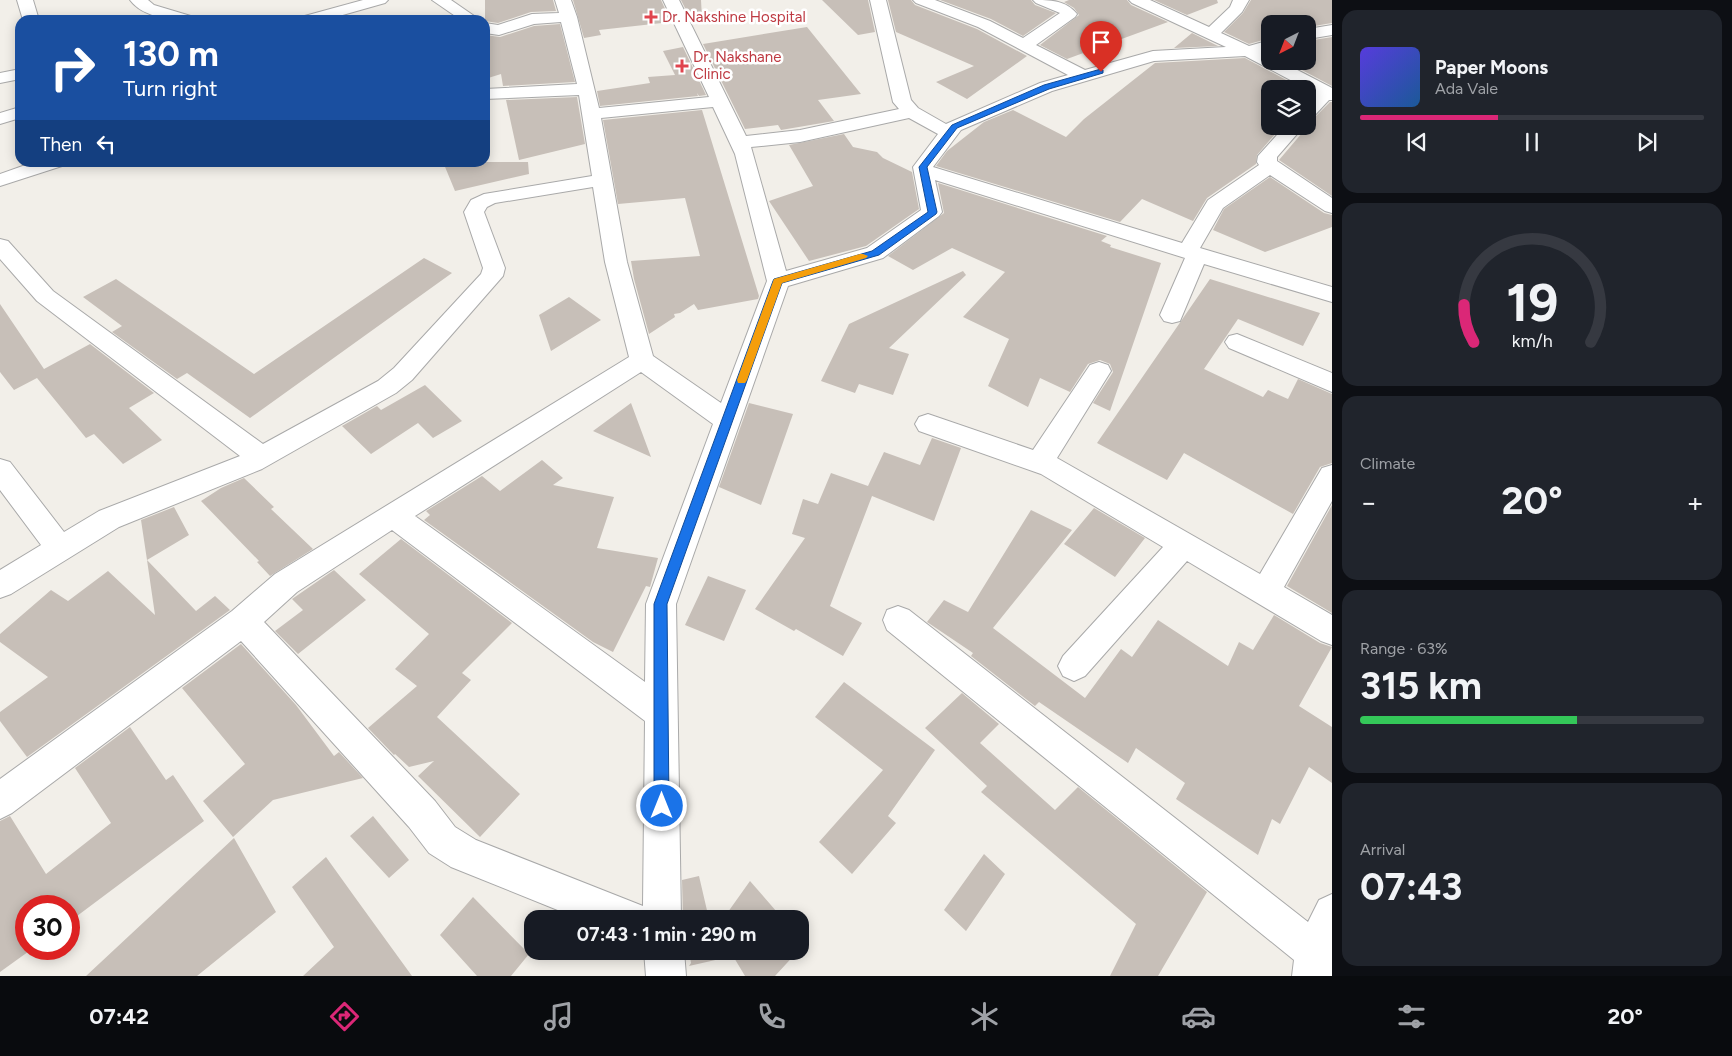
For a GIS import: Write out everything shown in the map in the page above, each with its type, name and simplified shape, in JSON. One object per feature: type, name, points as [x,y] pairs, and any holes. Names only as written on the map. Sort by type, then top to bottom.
[{"type":"street","points":[[25,0],[30,15]]},
{"type":"street","points":[[138,0],[149,8],[172,15]]},
{"type":"street","points":[[325,15],[380,0]]},
{"type":"street","points":[[440,0],[464,15]]},
{"type":"street","points":[[563,0],[587,89],[616,262],[642,360],[727,421]]},
{"type":"street","points":[[662,910],[661,604],[778,281],[745,154],[671,0]]},
{"type":"street","points":[[878,0],[902,102],[912,112],[949,133]]},
{"type":"street","points":[[921,0],[984,24],[1083,76]]},
{"type":"street","points":[[1024,45],[1069,14],[1063,8],[1041,0]]},
{"type":"street","points":[[1138,0],[1248,51],[1329,93],[1316,105]]},
{"type":"street","points":[[1211,34],[1237,9],[1242,0]]},
{"type":"street","points":[[490,29],[499,30],[532,19],[569,17]]},
{"type":"street","points":[[1316,33],[1332,30]]},
{"type":"street","points":[[778,281],[876,253],[932,212],[923,167],[954,126],[1038,90],[1153,56],[1248,51],[1261,47]]},
{"type":"street","points":[[0,78],[15,75]]},
{"type":"street","points":[[490,94],[587,89]]},
{"type":"street","points":[[591,114],[720,101]]},
{"type":"street","points":[[740,142],[800,136],[912,112]]},
{"type":"street","points":[[0,119],[15,114]]},
{"type":"street","points":[[1286,135],[1268,156],[1267,162],[1270,166],[1332,206]]},
{"type":"street","points":[[1172,316],[1192,253],[1215,204],[1270,166]]},
{"type":"street","points":[[0,180],[40,167]]},
{"type":"street","points":[[924,170],[1332,295]]},
{"type":"street","points":[[0,585],[114,516],[262,457],[396,382],[492,276],[494,268],[474,212],[475,207],[480,202],[491,198],[602,180]]},
{"type":"street","points":[[0,246],[45,296],[262,457]]},
{"type":"street","points":[[1237,342],[1332,383]]},
{"type":"street","points":[[0,801],[243,621],[286,582],[642,360]]},
{"type":"street","points":[[1040,462],[1099,371]]},
{"type":"street","points":[[928,424],[1040,462],[1332,631]]},
{"type":"street","points":[[0,470],[60,549]]},
{"type":"street","points":[[1265,592],[1332,476]]},
{"type":"street","points":[[393,515],[661,713]]},
{"type":"street","points":[[1074,666],[1184,544]]},
{"type":"street","points":[[898,620],[1314,964],[1332,913]]},
{"type":"street","points":[[243,621],[422,814],[442,840],[464,854],[606,910]]},
{"type":"street","points":[[665,960],[666,976]]},
{"type":"building","points":[[485,0],[553,0],[556,11],[531,12],[498,23],[490,22],[490,15],[485,15]]},
{"type":"building","points":[[573,0],[661,0],[671,22],[599,30],[601,35],[584,38]]},
{"type":"building","points":[[681,0],[701,0],[702,18],[691,20]]},
{"type":"building","points":[[822,0],[868,0],[875,32],[858,35]]},
{"type":"building","points":[[888,0],[911,0],[915,5],[977,29],[1027,56],[967,99],[936,82],[974,66],[896,32]]},
{"type":"building","points":[[940,0],[1031,0],[1035,5],[1056,13],[1023,36],[991,19]]},
{"type":"building","points":[[1069,0],[1127,0],[1131,5],[1168,22],[1067,59],[1040,45],[1079,15],[1074,8],[1064,2]]},
{"type":"building","points":[[1154,0],[1217,0],[1218,3],[1187,15]]},
{"type":"building","points":[[1251,0],[1332,0],[1332,23],[1316,26],[1316,15],[1261,15],[1261,41],[1249,44],[1224,32],[1243,13]]},
{"type":"building","points":[[560,24],[575,82],[503,86],[501,74],[490,77],[490,36],[500,37],[534,26]]},
{"type":"building","points":[[807,27],[861,94],[818,100],[834,121],[781,130],[778,125],[745,129],[703,44]]},
{"type":"building","points":[[1192,33],[1218,46],[1174,48]]},
{"type":"building","points":[[1332,37],[1332,86],[1302,70],[1316,70],[1316,40]]},
{"type":"building","points":[[683,47],[706,95],[699,96],[697,93],[698,96],[600,106],[597,91],[650,83],[648,77],[675,75],[663,51]]},
{"type":"building","points":[[1245,58],[1261,67],[1261,70],[1267,70],[1286,80],[1261,80],[1261,135],[1274,135],[1257,155],[1256,164],[1207,198],[1193,221],[1142,199],[1120,222],[936,166],[947,151],[984,122],[1013,110],[1066,137],[1084,119],[1155,63]]},
{"type":"building","points":[[577,97],[585,144],[519,160],[506,100]]},
{"type":"building","points":[[1332,102],[1332,196],[1279,160],[1300,135],[1316,135],[1316,116]]},
{"type":"building","points":[[702,110],[759,296],[758,299],[698,310],[694,304],[680,313],[674,314],[675,317],[649,334],[631,261],[700,256],[685,198],[618,204],[603,120]]},
{"type":"building","points":[[844,134],[853,147],[877,152],[883,158],[912,172],[919,209],[866,246],[809,261],[769,201],[813,186],[789,145]]},
{"type":"building","points":[[490,162],[528,162],[529,174],[455,191],[445,167],[490,167]]},
{"type":"building","points":[[1270,177],[1324,213],[1332,215],[1332,227],[1265,252],[1213,230],[1224,209]]},
{"type":"building","points":[[938,183],[1107,236],[1101,241],[1111,245],[1110,247],[1161,263],[1110,411],[1093,403],[1113,372],[1110,364],[1100,360],[1088,364],[1070,392],[1040,378],[1028,407],[988,386],[1009,339],[963,317],[1005,272],[952,248],[913,270],[888,256],[944,213]]},
{"type":"building","points":[[424,258],[452,273],[250,418],[187,373],[177,379],[112,332],[122,326],[83,297],[116,279],[254,374]]},
{"type":"building","points":[[963,271],[966,275],[889,348],[909,354],[893,395],[859,384],[855,393],[821,381],[849,324]]},
{"type":"building","points":[[1210,279],[1320,313],[1303,346],[1238,319],[1204,369],[1263,397],[1268,390],[1288,399],[1298,379],[1332,394],[1332,463],[1320,467],[1293,514],[1184,453],[1167,480],[1097,443]]},
{"type":"building","points":[[569,297],[601,320],[551,351],[539,315]]},
{"type":"building","points":[[0,304],[44,369],[90,344],[154,393],[129,408],[162,440],[123,464],[94,434],[86,438],[37,378],[14,390],[0,372]]},
{"type":"building","points":[[425,385],[462,421],[433,438],[418,423],[371,454],[342,426],[377,406],[381,410]]},
{"type":"building","points":[[631,403],[651,457],[593,431]]},
{"type":"building","points":[[749,403],[793,414],[761,505],[719,487]]},
{"type":"building","points":[[932,438],[961,448],[934,521],[872,496],[830,606],[862,623],[843,656],[796,629],[794,631],[755,609],[805,538],[792,534],[803,499],[818,504],[831,473],[868,486],[884,452],[920,465]]},
{"type":"building","points":[[542,460],[563,478],[553,485],[614,497],[597,548],[658,558],[650,587],[646,586],[613,652],[593,642],[424,520],[430,515],[426,511],[482,476],[500,491]]},
{"type":"building","points":[[244,478],[274,507],[271,509],[313,549],[270,576],[257,562],[259,561],[201,501],[221,488]]},
{"type":"building","points":[[1332,505],[1332,613],[1287,586]]},
{"type":"building","points":[[174,507],[189,535],[147,560],[141,520]]},
{"type":"building","points":[[1094,508],[1145,538],[1115,577],[1064,544]]},
{"type":"building","points":[[1031,510],[1072,530],[993,628],[1085,698],[1121,649],[1132,657],[1158,620],[1228,666],[1239,642],[1253,650],[1274,615],[1320,643],[1332,647],[1299,706],[1332,727],[1332,783],[1309,767],[1280,824],[1272,819],[1258,855],[1176,799],[1185,783],[1136,748],[1128,763],[1039,702],[1035,706],[971,656],[973,653],[927,622],[944,600],[968,612]]},
{"type":"building","points":[[401,539],[512,623],[462,673],[471,680],[437,717],[520,794],[480,837],[418,776],[434,761],[409,767],[394,755],[368,728],[417,686],[395,669],[429,634],[359,574]]},
{"type":"building","points":[[147,560],[196,611],[215,596],[230,610],[27,757],[0,721],[0,712],[48,677],[0,642],[0,634],[51,590],[68,601],[108,571],[155,615]]},
{"type":"building","points":[[334,570],[366,600],[298,654],[275,631],[303,610],[292,599]]},
{"type":"building","points":[[708,576],[746,590],[724,641],[685,625]]},
{"type":"building","points":[[241,644],[296,705],[334,756],[339,752],[363,778],[273,800],[233,837],[203,801],[245,764],[182,688]]},
{"type":"building","points":[[844,682],[935,750],[888,816],[896,823],[852,874],[819,842],[883,770],[815,717]]},
{"type":"building","points":[[962,693],[999,724],[980,743],[1055,810],[1078,787],[1207,892],[1158,976],[1110,976],[1136,924],[981,792],[987,786],[925,728]]},
{"type":"building","points":[[130,727],[166,780],[173,775],[204,821],[80,914],[80,895],[15,895],[15,960],[17,960],[0,972],[0,821],[10,816],[46,874],[111,823],[75,768]]},
{"type":"building","points":[[373,816],[409,860],[389,878],[350,836]]},
{"type":"building","points":[[234,838],[276,912],[197,976],[86,976]]},
{"type":"building","points":[[984,854],[1005,874],[966,931],[944,910]]},
{"type":"building","points":[[326,857],[412,976],[303,976],[334,947],[292,887]]},
{"type":"building","points":[[699,876],[707,910],[683,910],[682,880]]},
{"type":"building","points":[[750,881],[775,910],[729,910]]},
{"type":"building","points":[[473,897],[524,949],[524,960],[511,976],[477,976],[440,935]]},
{"type":"building","points":[[690,960],[715,960],[689,966]]},
{"type":"building","points":[[735,960],[790,960],[775,976],[745,976]]},
{"type":"slow traffic","points":[[742,380],[778,281],[863,256]]},
{"type":"place","name":"Dr. Nakshine Hospital","points":[[651,17]]},
{"type":"place","name":"Dr. Nakshane Clinic","points":[[682,66]]},
{"type":"route","points":[[662,806],[661,604],[778,281],[876,253],[932,212],[923,167],[954,126],[1046,87],[1101,72]]}]
